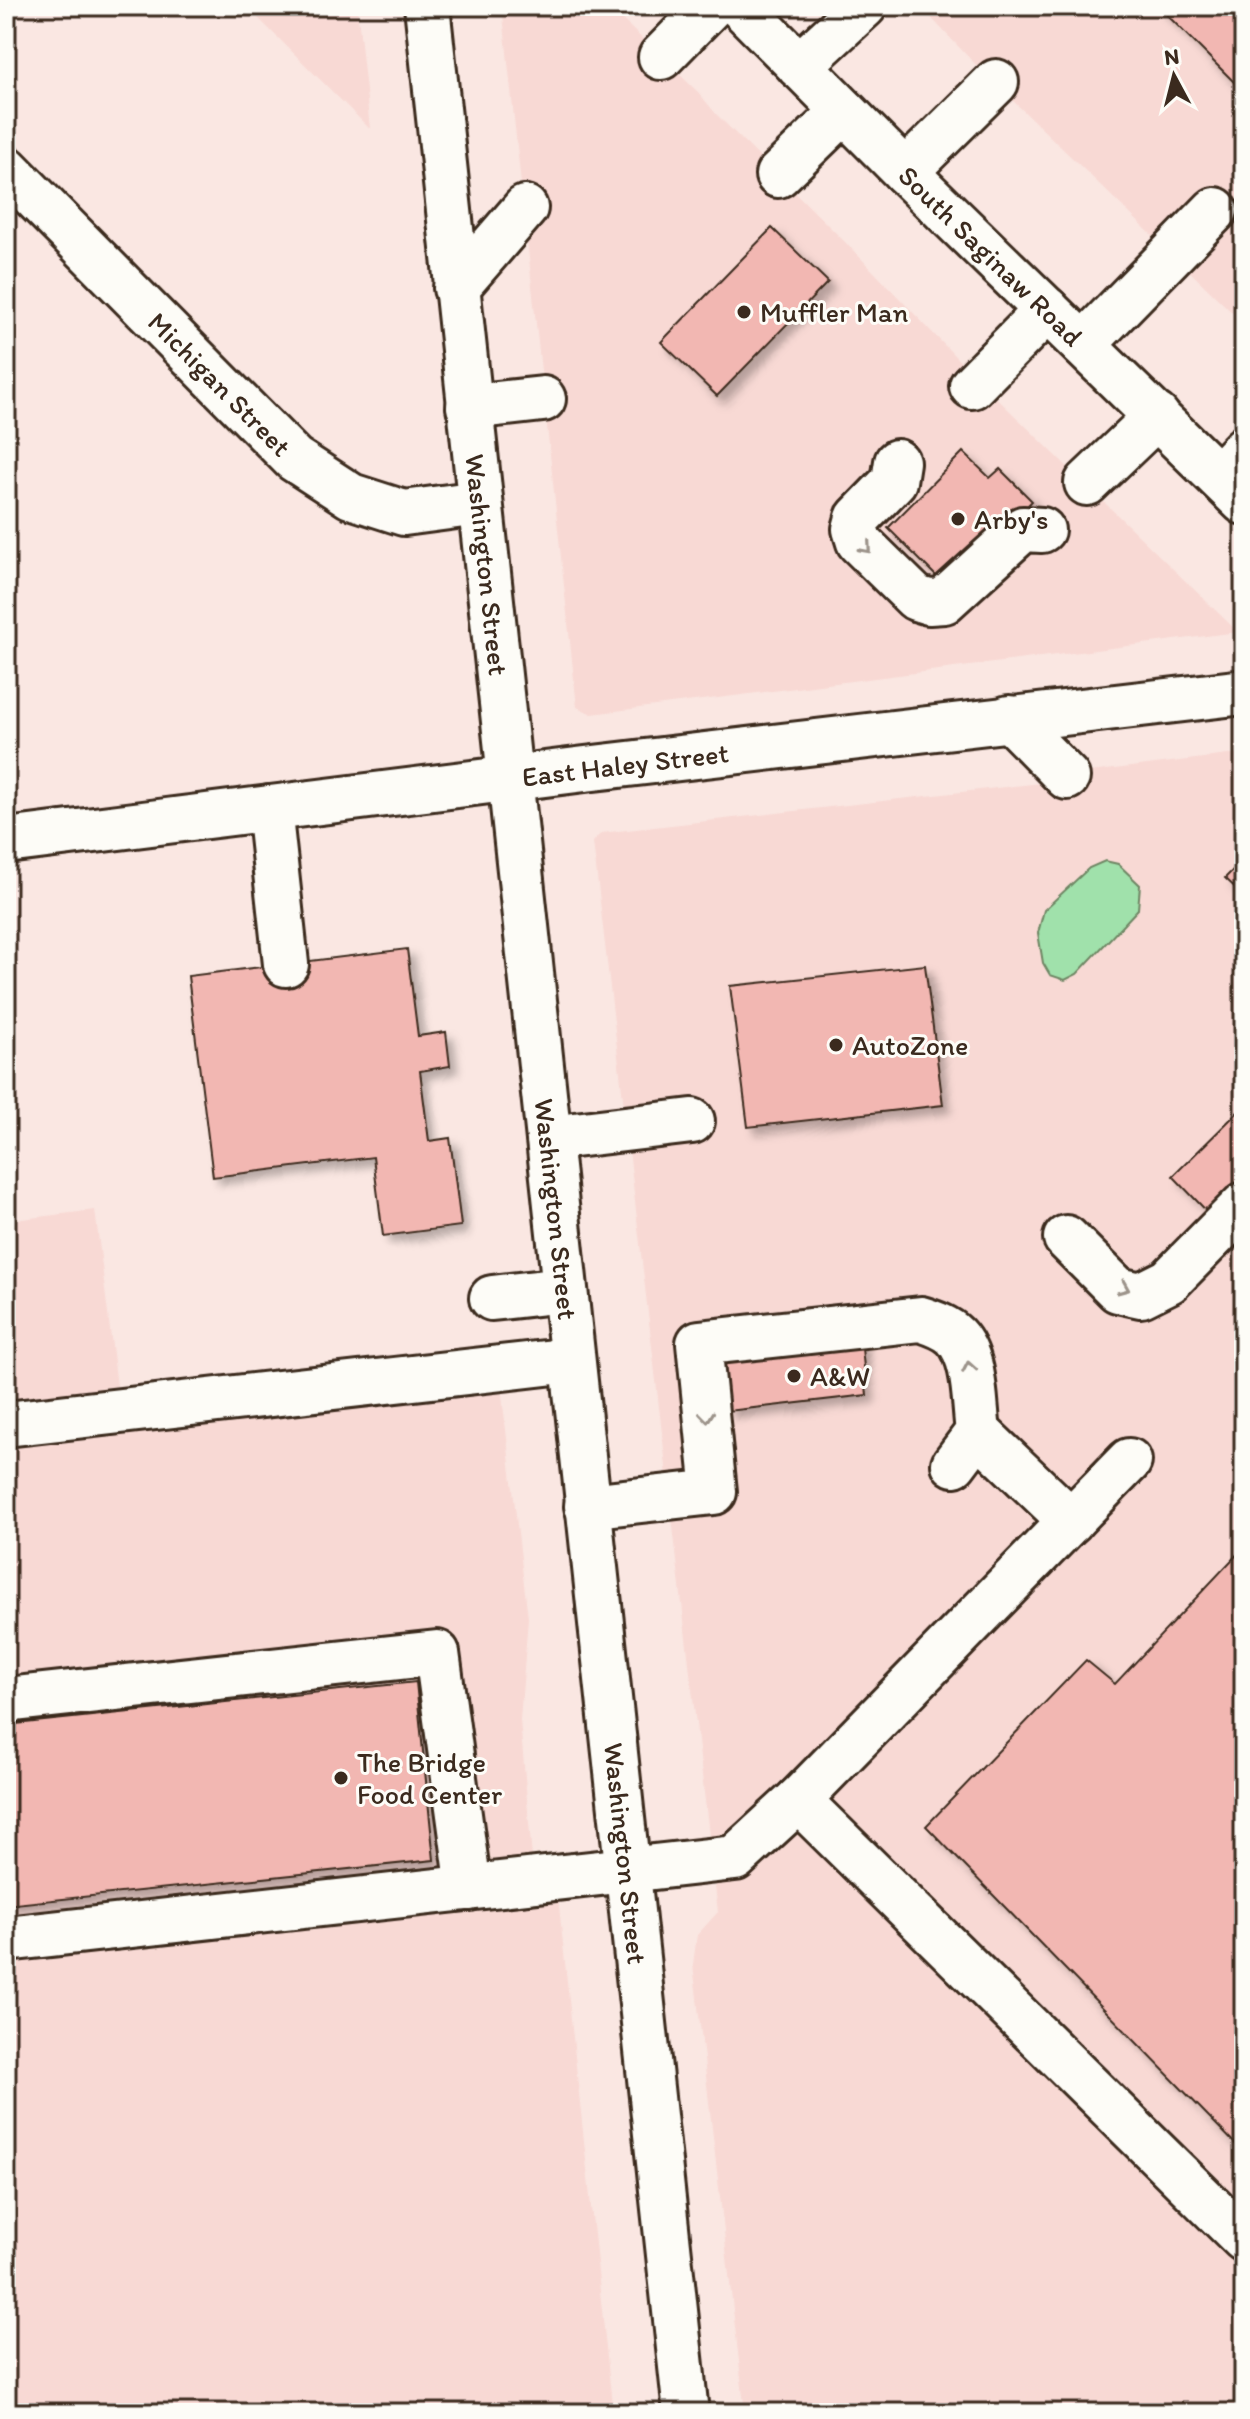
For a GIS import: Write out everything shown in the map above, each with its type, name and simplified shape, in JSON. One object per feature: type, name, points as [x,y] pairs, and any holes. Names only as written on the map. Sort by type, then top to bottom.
[{"type":"street","name":"Washington Street","points":[[427,6],[686,2413]]},
{"type":"street","points":[[661,57],[711,6]]},
{"type":"street","name":"South Saginaw Road","points":[[740,6],[905,172],[1157,416],[1235,475]]},
{"type":"street","points":[[799,66],[864,6]]},
{"type":"street","points":[[905,172],[996,82]]},
{"type":"street","points":[[778,175],[844,111]]},
{"type":"street","name":"Michigan Street","points":[[6,168],[25,209],[294,459],[351,496],[404,513],[479,503]]},
{"type":"street","points":[[456,288],[525,208]]},
{"type":"street","points":[[1083,345],[1215,210]]},
{"type":"street","points":[[972,386],[1047,310]]},
{"type":"street","points":[[469,407],[543,399]]},
{"type":"street","points":[[1087,483],[1157,416]]},
{"type":"street","points":[[897,462],[894,481],[858,518],[855,529],[859,542],[916,598],[929,602],[944,601],[1023,529],[1042,530]]},
{"type":"street","name":"East Haley Street","points":[[6,841],[1244,692]]},
{"type":"street","points":[[1009,718],[1067,777]]},
{"type":"street","points":[[269,808],[286,964]]},
{"type":"street","points":[[549,1138],[692,1121]]},
{"type":"street","points":[[1066,1238],[1118,1290],[1141,1295],[1169,1281],[1244,1205]]},
{"type":"street","points":[[492,1298],[564,1290]]},
{"type":"street","points":[[587,1506],[714,1492],[699,1343],[921,1319],[941,1326],[954,1336],[968,1355],[966,1448],[1071,1521]]},
{"type":"street","points":[[6,1424],[572,1360]]},
{"type":"street","points":[[6,1939],[735,1858],[798,1800],[1129,1461]]},
{"type":"street","points":[[6,1700],[437,1653],[469,1888]]},
{"type":"street","points":[[798,1800],[1244,2239]]},
{"type":"shaded area","points":[[246,6],[357,6],[370,129]]},
{"type":"shaded area","points":[[502,6],[608,6],[698,92],[717,115],[978,380],[1238,632],[592,714],[577,707]]},
{"type":"shaded area","points":[[920,6],[1244,6],[1244,324],[974,63]]},
{"type":"shaded area","points":[[1244,753],[1244,2413],[745,2413],[693,1964],[697,1935],[718,1912],[593,842],[601,833],[1041,783],[1090,772]]},
{"type":"shaded area","points":[[95,1210],[118,1394],[497,1353],[528,1618],[520,1720],[534,1880],[556,1878],[613,2413],[6,2413],[6,1221]]},
{"type":"green space","points":[[1105,861],[1118,864],[1140,885],[1138,909],[1077,974],[1065,980],[1050,975],[1043,963],[1038,933],[1044,910],[1089,868]]},
{"type":"building","points":[[1158,6],[1244,6],[1244,92]]},
{"type":"building","name":"Muffler Man","points":[[772,228],[828,282],[717,396],[661,342]]},
{"type":"building","points":[[963,452],[990,478],[1000,469],[1032,501],[947,587],[888,528]]},
{"type":"building","points":[[1244,859],[1244,896],[1225,878]]},
{"type":"building","points":[[407,949],[418,1036],[446,1032],[450,1066],[420,1071],[429,1141],[450,1138],[461,1226],[383,1236],[373,1157],[213,1177],[188,976]]},
{"type":"building","name":"AutoZone","points":[[925,965],[943,1105],[748,1127],[730,986]]},
{"type":"building","points":[[1244,1106],[1244,1197],[1218,1223],[1173,1176]]},
{"type":"building","name":"A&W","points":[[861,1339],[867,1395],[728,1411],[721,1357]]},
{"type":"building","points":[[1244,1547],[1244,2153],[926,1826],[1086,1660],[1115,1684]]},
{"type":"building","points":[[416,1682],[434,1860],[6,1905],[6,1725]]},
{"type":"place","name":"Muffler Man","points":[[744,312]]},
{"type":"place","name":"Arby's","points":[[958,519]]},
{"type":"place","name":"AutoZone","points":[[836,1045]]},
{"type":"place","name":"A&W","points":[[794,1376]]},
{"type":"place","name":"The Bridge Food Center","points":[[341,1778]]}]
